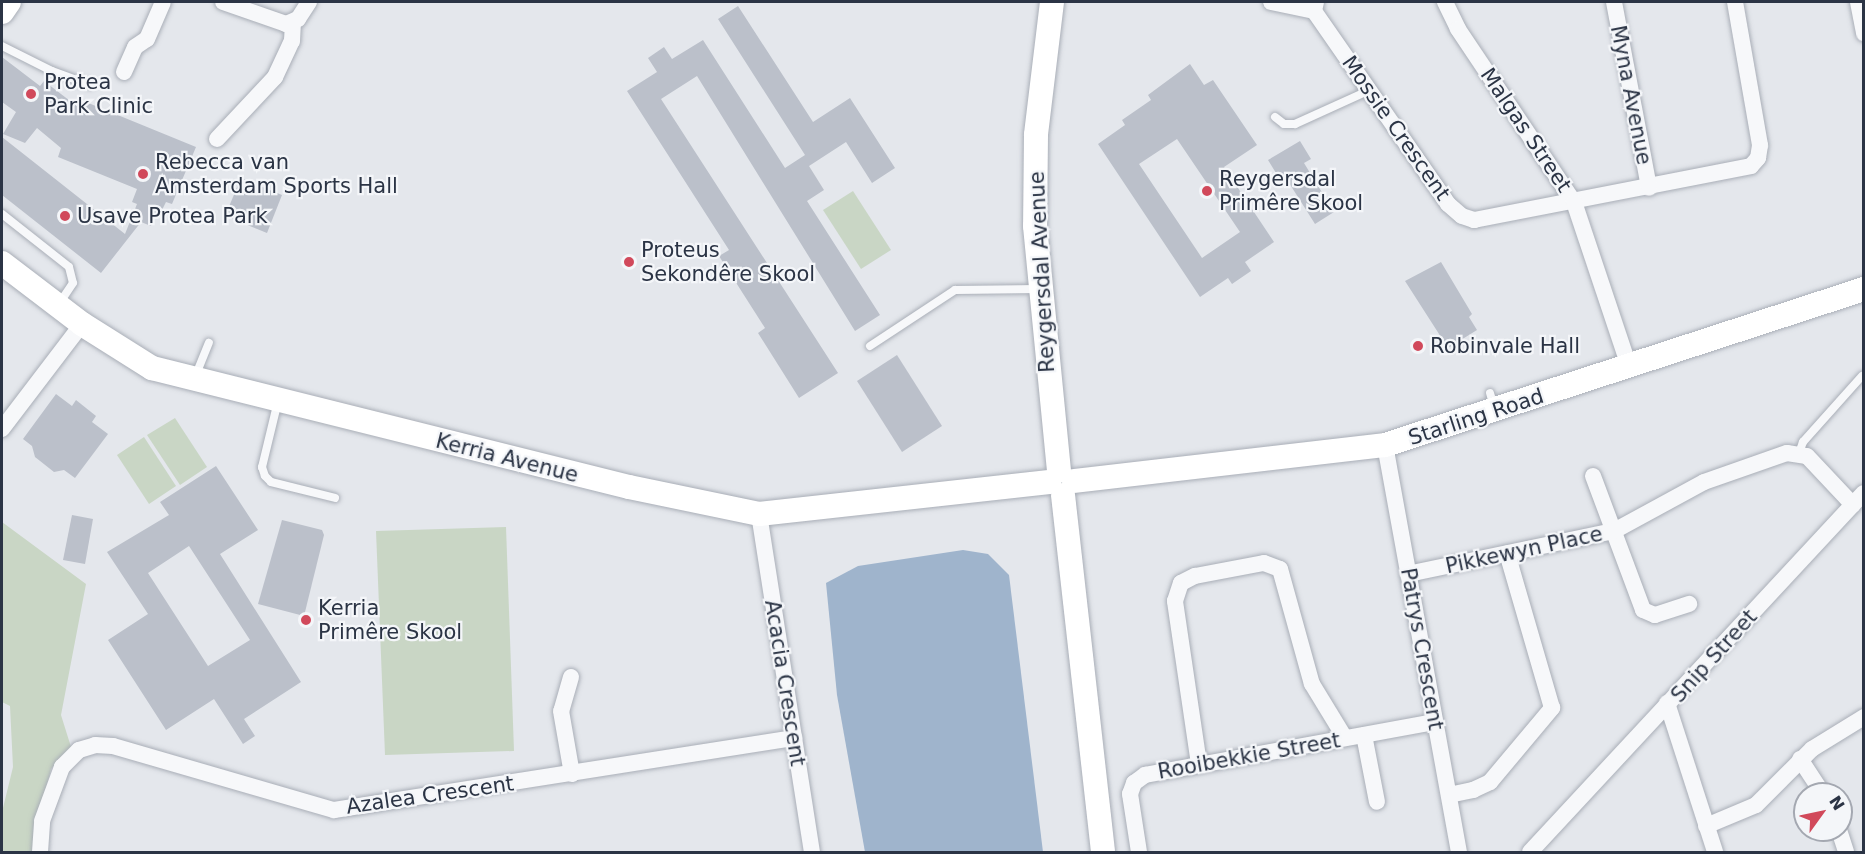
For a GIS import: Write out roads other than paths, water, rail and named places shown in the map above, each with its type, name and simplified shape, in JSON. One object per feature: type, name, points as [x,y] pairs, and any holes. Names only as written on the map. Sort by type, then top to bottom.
[{"type":"street","points":[[2,12],[9,2]]},
{"type":"street","points":[[124,72],[135,47],[147,39],[164,2]]},
{"type":"street","points":[[223,2],[278,24],[293,22],[303,14],[309,2]]},
{"type":"street","name":"Reygersdal Avenue","points":[[1052,2],[1036,135],[1039,289],[1103,852]]},
{"type":"street","points":[[1271,2],[1315,6]]},
{"type":"street","name":"Malgas Street","points":[[1446,2],[1458,29],[1574,202],[1629,366]]},
{"type":"street","name":"Myna Avenue","points":[[1614,2],[1649,188]]},
{"type":"street","name":"Mossie Crescent","points":[[1315,6],[1448,204],[1462,216],[1482,219],[1746,169],[1758,158],[1760,145],[1735,2]]},
{"type":"street","points":[[1858,2],[1863,33]]},
{"type":"street","points":[[217,139],[275,77],[292,41],[293,22]]},
{"type":"street","name":"Kerria Avenue","points":[[2,263],[82,324],[152,368],[617,484],[759,514],[1061,482]]},
{"type":"street","name":"Starling Road","points":[[1061,482],[1385,445],[1493,402],[1629,366],[1863,289]]},
{"type":"street","points":[[2,429],[82,324]]},
{"type":"street","name":"Patrys Crescent","points":[[1385,445],[1449,795],[1456,852]]},
{"type":"street","name":"Pikkewyn Place","points":[[1408,574],[1614,531],[1704,482],[1787,453],[1799,453]]},
{"type":"street","points":[[1799,453],[1858,499]]},
{"type":"street","points":[[1593,476],[1645,613],[1655,615],[1689,604]]},
{"type":"street","name":"Snip Street","points":[[1715,852],[1667,703],[1858,499]]},
{"type":"street","name":"Acacia Crescent","points":[[759,514],[812,852]]},
{"type":"street","points":[[1449,795],[1473,790],[1490,782],[1552,708],[1507,554]]},
{"type":"street","points":[[1199,764],[1175,601],[1181,583],[1195,576],[1264,563],[1280,569],[1312,684],[1345,738]]},
{"type":"street","points":[[571,677],[561,711],[572,774]]},
{"type":"street","points":[[1530,852],[1667,703]]},
{"type":"street","points":[[1706,826],[1756,805],[1800,759],[1863,717]]},
{"type":"street","name":"Rooibekkie Street","points":[[1139,852],[1131,800],[1134,783],[1145,775],[1435,722]]},
{"type":"street","points":[[1364,735],[1377,802]]},
{"type":"street","name":"Azalea Crescent","points":[[40,852],[42,821],[62,767],[79,750],[95,745],[112,746],[334,810],[794,738]]},
{"type":"street","points":[[1800,759],[1815,782]]},
{"type":"lane","points":[[2,46],[52,71],[90,85]]},
{"type":"lane","points":[[1275,117],[1284,124],[1295,124],[1370,90]]},
{"type":"lane","points":[[2,214],[69,267],[73,283],[58,306]]},
{"type":"lane","points":[[870,345],[955,290],[1039,289]]},
{"type":"lane","points":[[194,380],[209,343]]},
{"type":"lane","points":[[1799,453],[1803,442],[1862,376]]},
{"type":"lane","points":[[278,401],[262,466],[265,476],[271,482],[335,498]]},
{"type":"water","points":[[963,550],[988,554],[1009,575],[1043,852],[865,852],[837,695],[826,583],[858,566]]},
{"type":"place","name":"Protea Park Clinic","points":[[31,94]]},
{"type":"place","name":"Rebecca van Amsterdam Sports Hall","points":[[143,174]]},
{"type":"place","name":"Reygersdal Primêre Skool","points":[[1207,191]]},
{"type":"place","name":"Usave Protea Park","points":[[65,216]]},
{"type":"place","name":"Proteus Sekondêre Skool","points":[[629,262]]},
{"type":"place","name":"Robinvale Hall","points":[[1418,346]]},
{"type":"place","name":"Kerria Primêre Skool","points":[[306,620]]}]
